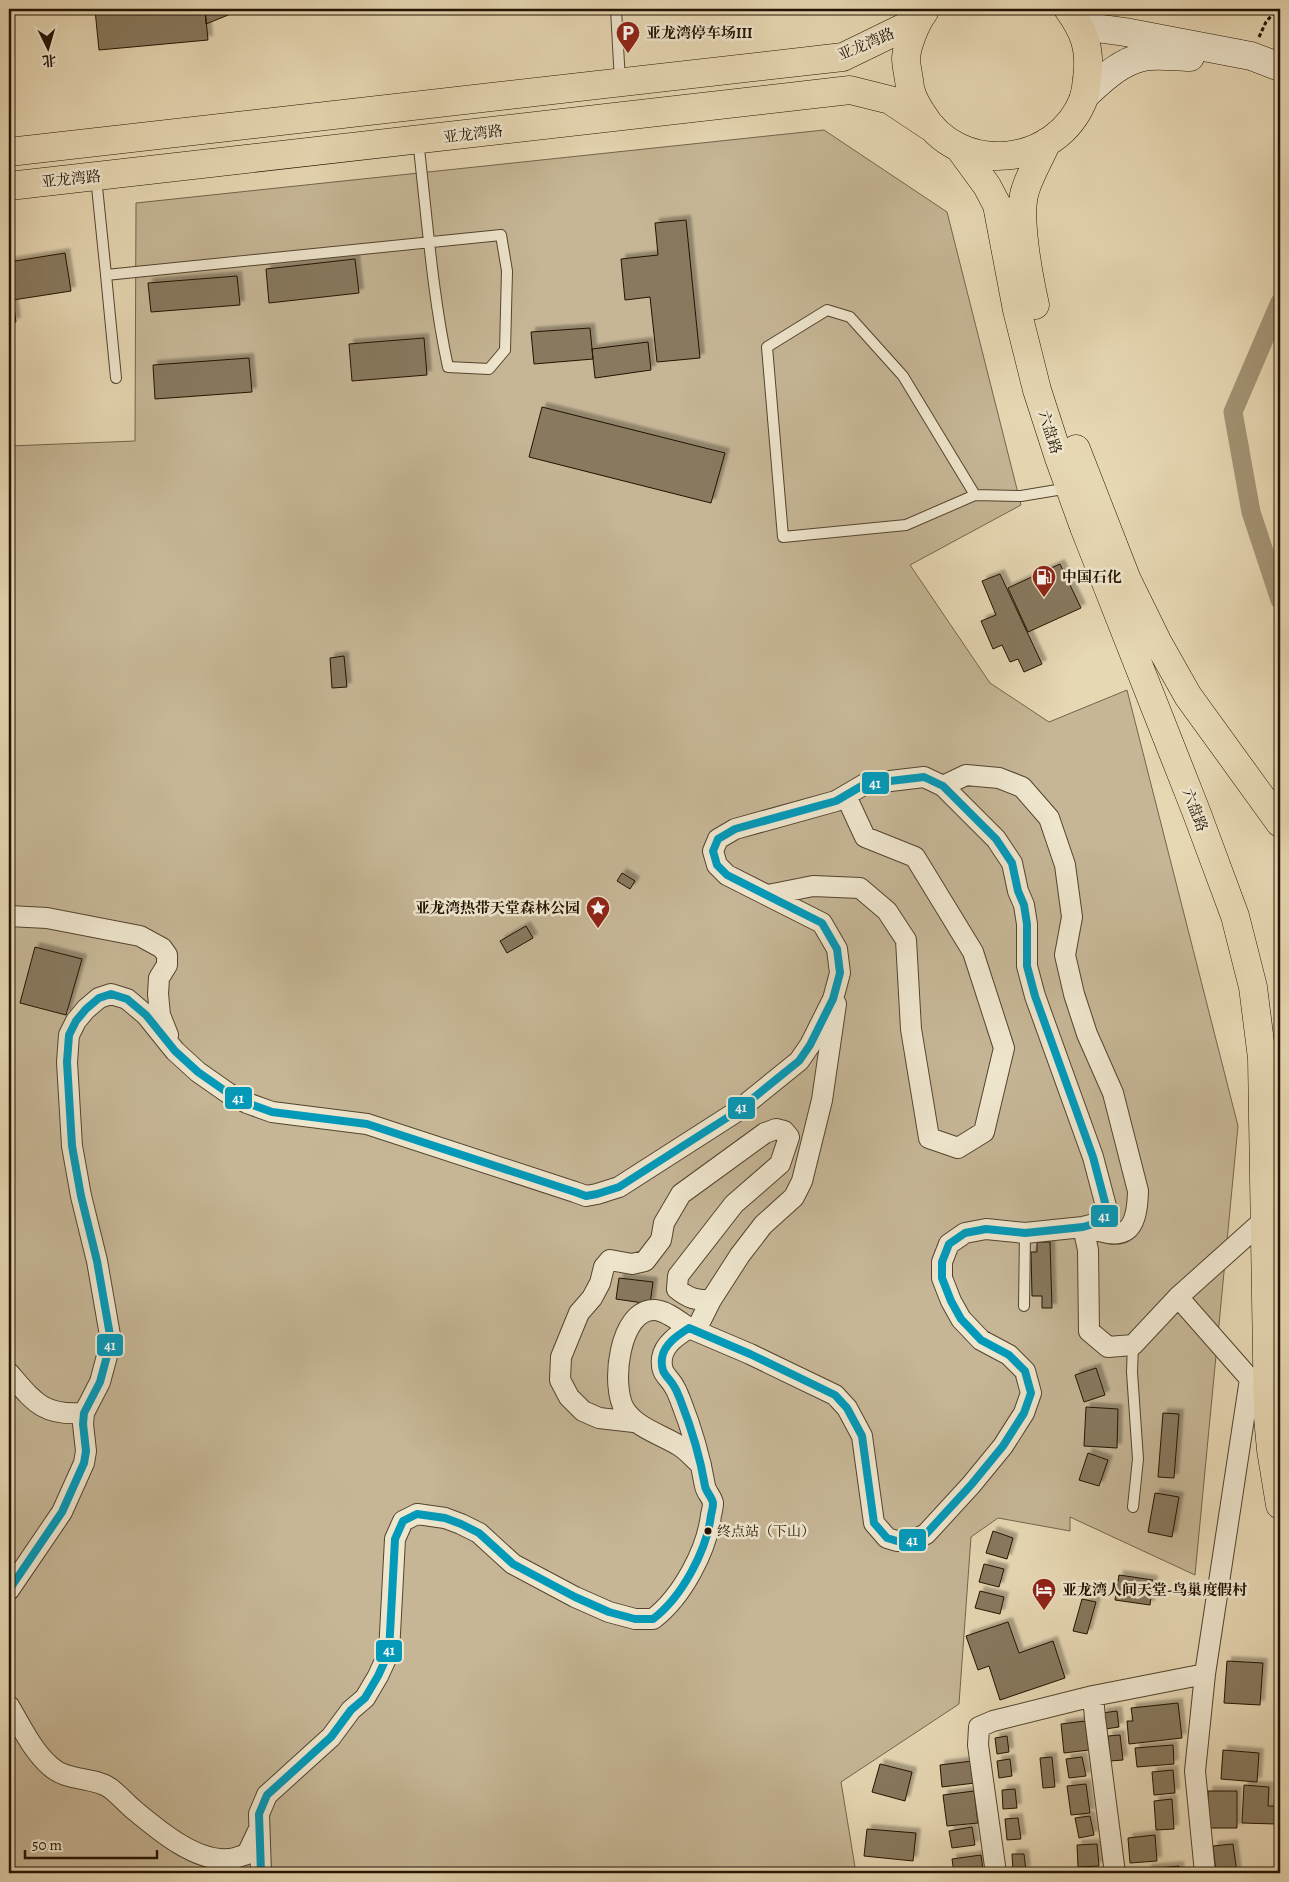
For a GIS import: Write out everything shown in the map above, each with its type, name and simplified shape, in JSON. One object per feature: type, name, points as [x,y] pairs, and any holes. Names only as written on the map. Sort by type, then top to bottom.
[{"type":"main road","name":"亚龙湾路","points":[[9,152],[843,57],[922,15]]},
{"type":"main road","points":[[922,15],[906,56],[910,94],[929,126],[943,139],[960,149],[982,155],[1004,156],[1027,152],[1047,142],[1063,130],[1076,114],[1084,96],[1090,61],[1074,17]]},
{"type":"main road","name":"亚龙湾路","points":[[9,186],[850,90],[890,100],[929,126]]},
{"type":"main road","name":"六盘路","points":[[1047,142],[1024,191],[1022,211],[1023,233],[1035,302],[1050,365],[1080,464],[1127,580],[1157,641],[1188,696],[1280,823]]},
{"type":"main road","name":"六盘路","points":[[960,149],[987,186],[997,206],[1017,310],[1037,390],[1070,488],[1235,916],[1244,950],[1258,1022],[1262,1058],[1264,1220],[1259,1389],[1280,1505]]},
{"type":"street","points":[[1074,17],[1125,32],[1251,56],[1280,67]]},
{"type":"street","points":[[1084,96],[1111,72],[1125,63],[1143,57],[1251,56]]},
{"type":"street","points":[[943,786],[966,775],[1000,778],[1022,787],[1048,818],[1065,865],[1072,917],[1065,955],[1074,994],[1087,1034],[1113,1093],[1138,1191],[1138,1205],[1132,1226],[1122,1234],[1103,1233],[1085,1226]]},
{"type":"street","points":[[260,1873],[259,1814],[267,1795],[330,1737],[352,1710],[365,1698],[378,1676],[388,1652],[392,1624],[391,1593],[395,1539],[403,1521],[417,1514],[445,1518],[461,1524],[479,1533],[513,1564],[575,1597],[609,1612],[634,1620],[653,1619],[683,1584],[705,1544],[710,1528],[713,1503],[705,1488],[702,1465],[675,1387],[663,1373],[662,1357],[672,1340],[692,1329],[751,1240],[794,1197],[802,1181],[809,1158],[827,1073],[840,973],[837,949],[822,923],[727,875],[717,865],[713,851],[718,839],[735,829],[836,801],[864,784],[924,777],[943,786],[996,839],[1012,863],[1018,892],[1024,905],[1027,924],[1027,966],[1035,996],[1090,1149],[1107,1210],[1103,1220],[1085,1226],[1025,1232],[986,1229],[965,1233],[949,1244],[942,1262],[942,1278],[950,1301],[961,1319],[981,1340],[1009,1356],[1025,1371],[1030,1393],[1024,1413],[1003,1446],[948,1512],[926,1534],[910,1542],[887,1538],[874,1524],[862,1436],[847,1408],[835,1395],[750,1354],[692,1329],[669,1315],[656,1310],[642,1312],[633,1322],[623,1342],[619,1358],[619,1398],[624,1409],[634,1422]]},
{"type":"street","points":[[768,895],[813,886],[860,888],[887,911],[906,940],[911,1029],[930,1138],[958,1148],[984,1132],[1004,1048],[973,952],[915,857],[865,837],[846,796]]},
{"type":"street","points":[[9,916],[47,918],[140,936],[162,948],[167,955],[167,965],[159,978],[160,1014],[175,1051]]},
{"type":"street","points":[[9,1590],[62,1512],[81,1470],[86,1451],[83,1424],[84,1413],[100,1382],[111,1341],[97,1261],[81,1196],[72,1146],[67,1062],[70,1035],[76,1021],[99,998],[111,994],[127,1000],[146,1015],[175,1051],[198,1072],[247,1104],[272,1112],[367,1124],[586,1196],[610,1191],[636,1178],[736,1112],[798,1061],[810,1045],[833,999],[840,973]]},
{"type":"street","points":[[702,1465],[680,1446],[634,1422],[599,1418],[583,1411],[569,1397],[560,1380],[561,1357],[579,1313],[592,1298],[600,1283],[604,1267],[610,1260],[632,1264],[645,1261],[661,1240],[664,1223],[680,1194],[765,1133],[776,1129],[784,1131],[789,1137],[780,1164],[734,1204],[678,1276],[676,1290],[692,1299],[711,1300]]},
{"type":"street","points":[[1085,1226],[1088,1250],[1089,1331],[1108,1347],[1133,1345],[1178,1297],[1264,1220]]},
{"type":"street","points":[[1178,1297],[1259,1389],[1205,1674],[1195,1771],[1205,1873]]},
{"type":"street","points":[[9,1374],[47,1410],[66,1414],[84,1413]]},
{"type":"street","points":[[996,1873],[978,1745],[978,1727],[992,1720],[1093,1696],[1205,1674]]},
{"type":"street","points":[[1093,1696],[1115,1873]]},
{"type":"street","points":[[9,1706],[36,1750],[50,1766],[62,1774],[75,1779],[109,1787],[132,1808],[186,1848],[209,1858],[229,1859],[247,1854],[259,1829]]},
{"type":"lane","points":[[616,9],[620,83]]},
{"type":"lane","points":[[106,275],[430,241],[500,235],[507,271],[505,350],[490,369],[448,367],[440,328],[430,241],[418,140]]},
{"type":"lane","points":[[96,176],[116,378]]},
{"type":"lane","points":[[975,496],[902,376],[850,317],[827,310],[767,347],[783,537],[906,525],[975,496],[1021,496],[1070,488]]},
{"type":"lane","points":[[1024,1306],[1025,1232]]},
{"type":"lane","points":[[1133,1345],[1132,1372],[1138,1459],[1133,1507]]},
{"type":"path","points":[[1251,56],[1266,22],[1277,9]]},
{"type":"shaded area","name":"亚龙湾热带天堂森林公园","points":[[824,130],[947,212],[1021,505],[910,565],[990,683],[1049,722],[1127,690],[1238,1126],[1195,1575],[1070,1517],[1070,1531],[998,1518],[971,1537],[959,1704],[841,1782],[856,1873],[9,1873],[9,446],[135,441],[136,203]]},
{"type":"building","points":[[205,9],[208,40],[99,50],[95,10]]},
{"type":"building","points":[[205,9],[243,9],[206,24]]},
{"type":"building","points":[[686,220],[700,358],[657,362],[650,297],[625,300],[621,259],[658,255],[655,223]]},
{"type":"building","points":[[65,253],[71,291],[13,300],[16,322],[9,323],[9,262]]},
{"type":"building","points":[[355,259],[359,293],[269,303],[266,269]]},
{"type":"building","points":[[237,276],[240,305],[151,312],[148,283]]},
{"type":"building","points":[[590,328],[593,359],[534,364],[531,332]]},
{"type":"building","points":[[424,338],[427,375],[352,381],[349,344]]},
{"type":"building","points":[[648,342],[651,370],[595,378],[592,349]]},
{"type":"building","points":[[249,358],[252,392],[155,399],[153,365]]},
{"type":"building","points":[[542,407],[725,453],[711,503],[529,457]]},
{"type":"building","name":"中国石化","points":[[1060,564],[1081,608],[1028,632],[1008,588]]},
{"type":"building","points":[[1000,574],[1042,664],[1024,672],[1018,659],[1010,662],[1002,645],[993,649],[981,621],[996,615],[982,581]]},
{"type":"building","points":[[344,656],[347,687],[332,688],[330,658]]},
{"type":"building","points":[[622,873],[635,881],[630,889],[617,881]]},
{"type":"building","points":[[526,926],[533,938],[507,953],[500,941]]},
{"type":"building","points":[[35,947],[82,959],[66,1015],[20,1003]]},
{"type":"building","points":[[1037,1242],[1050,1242],[1052,1308],[1042,1308],[1042,1296],[1032,1296],[1031,1252],[1037,1252]]},
{"type":"building","points":[[619,1278],[653,1282],[650,1304],[616,1299]]},
{"type":"building","points":[[1096,1368],[1105,1395],[1084,1402],[1075,1375]]},
{"type":"building","points":[[1086,1407],[1118,1409],[1117,1448],[1084,1446]]},
{"type":"building","points":[[1163,1413],[1179,1414],[1174,1478],[1158,1477]]},
{"type":"building","points":[[1088,1453],[1108,1460],[1099,1486],[1079,1480]]},
{"type":"building","points":[[1155,1493],[1179,1497],[1172,1537],[1148,1532]]},
{"type":"building","points":[[993,1531],[1013,1538],[1007,1559],[986,1553]]},
{"type":"building","points":[[984,1564],[1004,1569],[999,1587],[979,1582]]},
{"type":"building","points":[[1119,1575],[1153,1580],[1150,1605],[1115,1600]]},
{"type":"building","points":[[980,1591],[1004,1597],[1000,1614],[975,1608]]},
{"type":"building","points":[[1082,1599],[1096,1602],[1087,1634],[1073,1631]]},
{"type":"building","points":[[1008,1622],[1019,1653],[1053,1641],[1065,1678],[1000,1700],[989,1666],[978,1670],[966,1636]]},
{"type":"building","points":[[1227,1661],[1263,1663],[1260,1705],[1224,1703]]},
{"type":"building","points":[[1178,1703],[1182,1738],[1129,1744],[1127,1721],[1133,1721],[1131,1708]]},
{"type":"building","points":[[1117,1711],[1119,1727],[1105,1729],[1102,1713]]},
{"type":"building","points":[[1085,1721],[1089,1750],[1064,1753],[1061,1724]]},
{"type":"building","points":[[1120,1735],[1123,1760],[1110,1761],[1108,1736]]},
{"type":"building","points":[[1007,1736],[1009,1752],[997,1754],[995,1738]]},
{"type":"building","points":[[1173,1745],[1174,1764],[1137,1767],[1135,1748]]},
{"type":"building","points":[[1223,1750],[1259,1753],[1257,1782],[1221,1779]]},
{"type":"building","points":[[1052,1757],[1055,1787],[1043,1788],[1040,1758]]},
{"type":"building","points":[[1082,1757],[1086,1776],[1069,1778],[1066,1759]]},
{"type":"building","points":[[1010,1759],[1012,1776],[999,1778],[997,1761]]},
{"type":"building","points":[[972,1761],[975,1783],[942,1787],[940,1765]]},
{"type":"building","points":[[880,1764],[912,1772],[905,1801],[872,1792]]},
{"type":"building","points":[[1173,1770],[1175,1793],[1154,1795],[1152,1772]]},
{"type":"building","points":[[1086,1784],[1090,1813],[1071,1815],[1067,1786]]},
{"type":"building","points":[[1244,1785],[1269,1787],[1268,1806],[1277,1806],[1276,1824],[1242,1823]]},
{"type":"building","points":[[1015,1789],[1017,1808],[1003,1809],[1002,1790]]},
{"type":"building","points":[[974,1791],[978,1823],[947,1826],[943,1795]]},
{"type":"building","points":[[1208,1791],[1237,1791],[1237,1828],[1208,1828]]},
{"type":"building","points":[[1172,1799],[1174,1829],[1156,1830],[1154,1801]]},
{"type":"building","points":[[1090,1816],[1094,1835],[1079,1838],[1075,1818]]},
{"type":"building","points":[[1018,1818],[1021,1839],[1007,1840],[1005,1819]]},
{"type":"building","points":[[972,1827],[975,1845],[952,1848],[949,1831]]},
{"type":"building","points":[[867,1829],[916,1833],[913,1861],[864,1856]]},
{"type":"building","points":[[1155,1835],[1157,1861],[1130,1863],[1128,1838]]},
{"type":"building","points":[[1097,1844],[1099,1866],[1078,1867],[1077,1845]]},
{"type":"building","points":[[1233,1844],[1237,1873],[1216,1873],[1213,1846]]},
{"type":"building","points":[[1012,1854],[1024,1854],[1026,1871],[1013,1871]]},
{"type":"building","points":[[981,1855],[983,1870],[954,1873],[952,1859]]},
{"type":"building","points":[[1179,1866],[1180,1873],[1147,1873],[1147,1869]]},
{"type":"waterway","points":[[1280,302],[1233,412],[1251,512],[1280,600]]},
{"type":"transit line","name":"41","points":[[9,1590],[62,1512],[84,1463],[86,1451],[83,1424],[84,1413],[100,1382],[111,1341],[97,1261],[81,1196],[72,1146],[67,1062],[69,1035],[76,1021],[99,998],[111,994],[127,999],[146,1015],[175,1051],[198,1072],[228,1093],[247,1103],[272,1112],[367,1124],[586,1196],[619,1187],[736,1112],[799,1061],[810,1045],[833,999],[840,973],[837,949],[822,923],[727,875],[717,865],[713,851],[718,839],[735,829],[836,801],[865,784],[924,777],[943,786],[996,839],[1012,863],[1018,891],[1024,905],[1027,924],[1027,966],[1035,996],[1093,1157],[1107,1210],[1103,1220],[1083,1227],[1025,1233],[986,1229],[965,1233],[949,1244],[942,1262],[942,1278],[951,1301],[961,1319],[981,1340],[1009,1355],[1025,1371],[1031,1393],[1024,1413],[1003,1446],[971,1485],[926,1534],[911,1541],[897,1541],[887,1538],[874,1523],[862,1436],[847,1408],[835,1395],[750,1354],[689,1328],[676,1337],[666,1348],[663,1353],[662,1368],[676,1389],[684,1410],[698,1453],[706,1488],[713,1504],[709,1529],[699,1557],[674,1598],[653,1619],[635,1619],[609,1612],[575,1597],[513,1564],[479,1533],[461,1524],[445,1518],[417,1514],[403,1521],[395,1539],[389,1652],[365,1698],[351,1710],[331,1737],[267,1795],[259,1814],[261,1873]]},
{"type":"place","name":"亚龙湾停车场III","points":[[628,54]]},
{"type":"place","name":"中国石化","points":[[1044,598]]},
{"type":"place","name":"亚龙湾热带天堂森林公园","points":[[598,929]]},
{"type":"place","name":"终点站（下山）","points":[[708,1531]]},
{"type":"place","name":"亚龙湾人间天堂-鸟巢度假村","points":[[1044,1611]]}]
